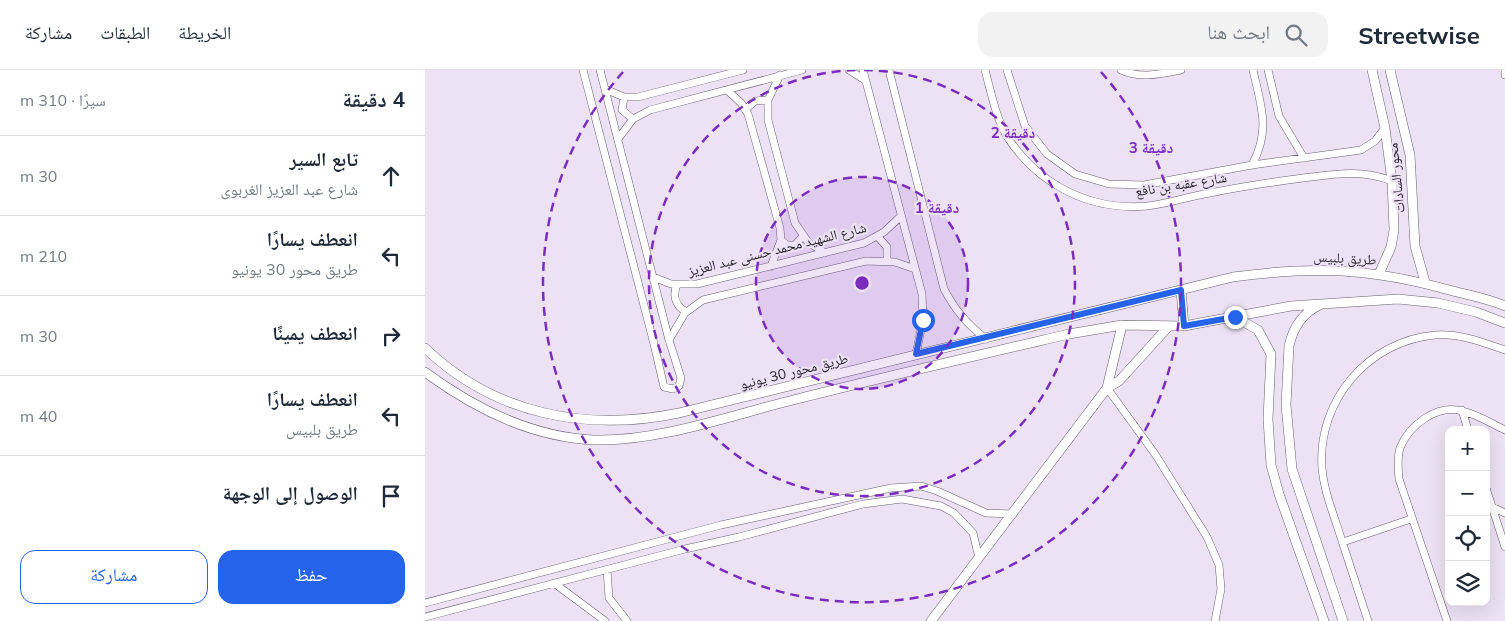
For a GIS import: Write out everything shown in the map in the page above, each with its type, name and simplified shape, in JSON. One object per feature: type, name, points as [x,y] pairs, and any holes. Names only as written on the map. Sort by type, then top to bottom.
[{"type":"street","points":[[583,70],[654,344],[661,380],[665,387],[670,390],[679,386],[681,381],[601,70]]},
{"type":"street","points":[[605,88],[624,97],[638,97],[743,70]]},
{"type":"street","points":[[618,139],[633,119],[650,110],[802,70]]},
{"type":"street","points":[[849,70],[865,80]]},
{"type":"street","points":[[863,70],[915,269],[923,312],[921,338],[916,354]]},
{"type":"street","points":[[889,70],[944,289],[955,308],[969,325],[986,339]]},
{"type":"street","name":"شارع عقبه بن نافع","points":[[985,70],[992,98],[1007,136],[1033,169],[1066,192],[1105,205],[1146,206],[1249,186],[1347,172],[1378,175],[1392,181]]},
{"type":"street","name":"شارع عقبه بن نافع","points":[[1007,70],[1025,126],[1047,154],[1075,174],[1109,184],[1144,185],[1252,165],[1361,150],[1375,141],[1385,128]]},
{"type":"street","points":[[1121,70],[1134,76],[1181,70]]},
{"type":"street","points":[[1252,165],[1260,151],[1264,135],[1264,119],[1253,70]]},
{"type":"street","points":[[1269,70],[1279,116],[1304,158]]},
{"type":"street","name":"محور السادات","points":[[1372,70],[1385,128],[1392,181],[1394,230],[1391,247],[1379,274]]},
{"type":"street","name":"محور السادات","points":[[1390,70],[1410,155],[1415,246],[1425,282]]},
{"type":"street","points":[[1505,70],[1505,75]]},
{"type":"street","points":[[780,75],[768,100],[767,113],[771,129],[795,223],[812,246],[825,253]]},
{"type":"street","points":[[727,90],[746,109],[780,228],[781,240],[771,266]]},
{"type":"street","points":[[624,97],[622,110],[633,119]]},
{"type":"street","points":[[746,109],[755,101],[768,100]]},
{"type":"street","points":[[1382,111],[1399,108]]},
{"type":"street","name":"شارع الشهيد محمد حسنى عبد العزيز","points":[[653,277],[677,285],[697,284],[864,244],[878,237],[901,216]]},
{"type":"street","points":[[781,240],[787,245],[795,245],[803,236]]},
{"type":"street","points":[[878,237],[887,247],[887,261]]},
{"type":"street","points":[[669,340],[675,326],[687,312],[703,300],[859,262],[887,261],[915,269]]},
{"type":"street","name":"طريق بلبيس","points":[[1181,290],[1233,277],[1278,271],[1324,269],[1379,274],[1425,282],[1505,306]]},
{"type":"street","points":[[677,285],[675,298],[679,307],[687,312]]},
{"type":"street","points":[[1438,303],[1442,288]]},
{"type":"street","points":[[1181,290],[1184,326],[1291,306],[1398,299],[1438,303],[1476,312],[1505,323]]},
{"type":"street","name":"طريق محور 30 يونيو","points":[[425,348],[456,373],[507,401],[563,418],[602,421],[651,419],[1181,290]]},
{"type":"street","points":[[1325,303],[1305,315],[1292,334],[1289,346],[1287,429],[1295,484],[1343,621]]},
{"type":"street","points":[[1235,317],[1258,330],[1271,354],[1268,419],[1271,465],[1279,494],[1324,621]]},
{"type":"street","points":[[931,621],[1014,514],[1107,388],[1122,325]]},
{"type":"street","name":"طريق محور 30 يونيو","points":[[425,372],[455,394],[496,416],[536,431],[594,440],[622,439],[701,424],[1069,334],[1122,325],[1184,326]]},
{"type":"street","points":[[1107,388],[1119,381],[1169,326]]},
{"type":"street","points":[[1368,621],[1328,498],[1322,470],[1321,448],[1325,426],[1332,406],[1343,387],[1375,357],[1394,346],[1415,338],[1457,335],[1505,350]]},
{"type":"street","points":[[1107,388],[1155,454],[1207,537],[1219,565],[1221,589],[1215,621]]},
{"type":"street","points":[[1447,621],[1399,479],[1397,464],[1400,448],[1407,434],[1418,423],[1431,415],[1446,410],[1462,410],[1505,430]]},
{"type":"street","points":[[1462,410],[1467,426]]},
{"type":"street","points":[[425,603],[721,525],[891,488],[921,486],[937,491],[986,513],[1014,514]]},
{"type":"street","points":[[425,617],[863,504],[902,499],[941,506],[954,513],[973,533],[979,558]]},
{"type":"street","points":[[1490,501],[1505,547]]},
{"type":"street","points":[[1492,507],[1505,513]]},
{"type":"street","points":[[1343,542],[1411,519]]},
{"type":"street","points":[[652,544],[656,556]]},
{"type":"street","points":[[607,570],[609,598],[627,621]]},
{"type":"street","points":[[554,583],[605,621]]},
{"type":"street","points":[[486,587],[490,600]]},
{"type":"route","points":[[923,320],[921,338],[916,354],[986,339],[1181,290],[1184,326],[1235,317]]}]
